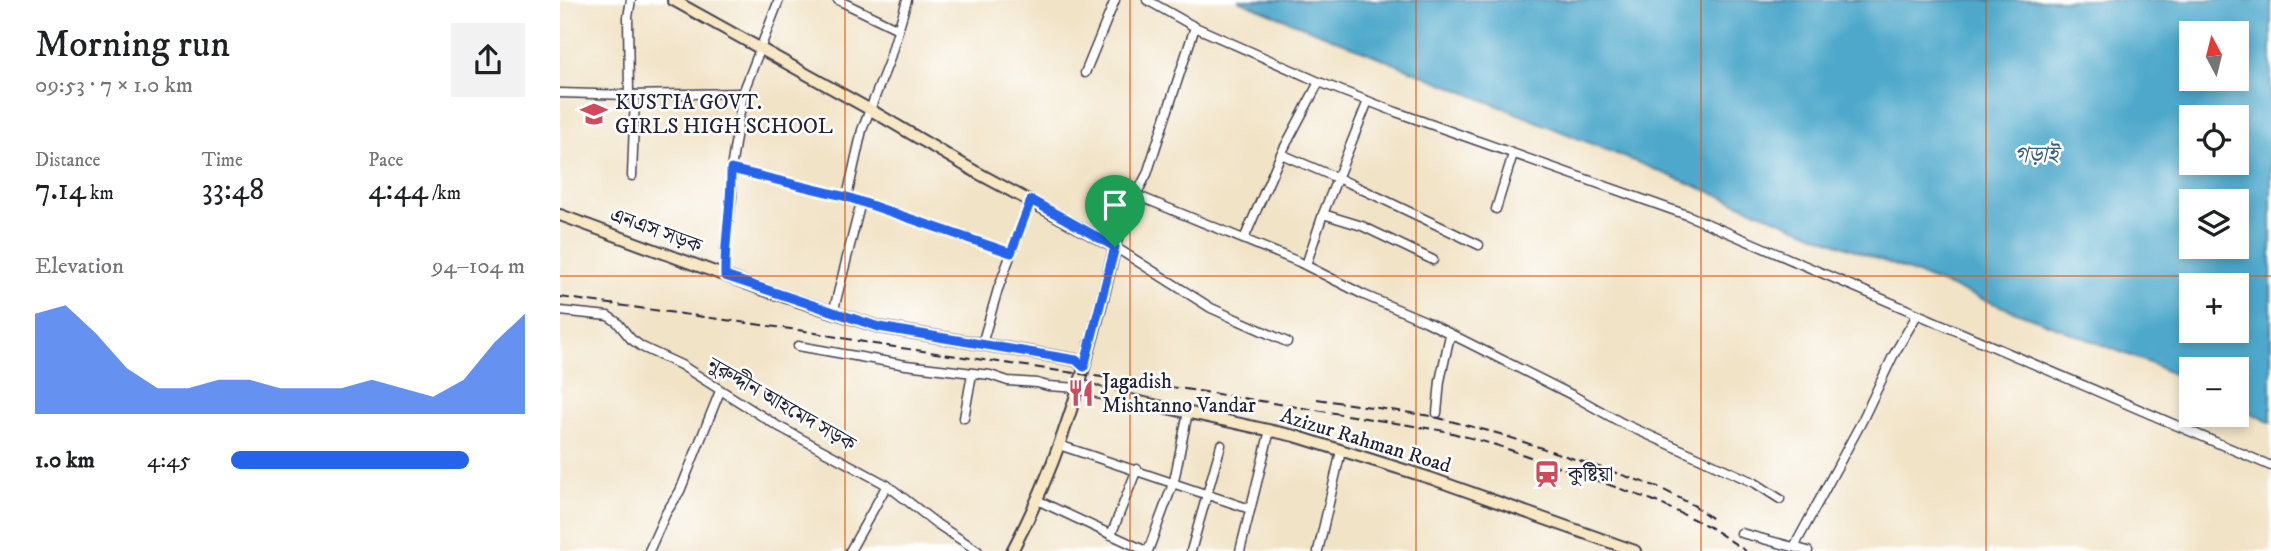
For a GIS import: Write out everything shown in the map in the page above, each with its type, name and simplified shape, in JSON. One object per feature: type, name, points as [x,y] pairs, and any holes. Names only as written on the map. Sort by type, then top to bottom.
[{"type":"street","points":[[631,0],[628,17],[632,176]]},
{"type":"street","points":[[673,0],[869,108],[976,172],[1115,247],[1212,308],[1287,342]]},
{"type":"street","points":[[725,276],[724,248],[732,196],[731,169],[743,93],[779,0]]},
{"type":"street","points":[[838,0],[898,29]]},
{"type":"street","points":[[847,197],[869,108],[889,61],[906,0]]},
{"type":"street","points":[[1085,73],[1115,0]]},
{"type":"street","points":[[1147,0],[1195,27],[1319,82],[1687,215],[2271,466]]},
{"type":"street","points":[[1012,551],[1037,500],[1080,387],[1115,247],[1147,174],[1195,27]]},
{"type":"street","points":[[1244,239],[1281,155],[1319,82]]},
{"type":"street","points":[[560,93],[743,93]]},
{"type":"street","points":[[1306,265],[1322,214],[1368,101]]},
{"type":"street","points":[[1496,209],[1513,153]]},
{"type":"street","points":[[1281,155],[1479,245]]},
{"type":"street","points":[[731,169],[847,197],[1011,253]]},
{"type":"street","points":[[1136,195],[1306,265],[1572,395],[1645,434],[1755,483],[1780,499]]},
{"type":"street","points":[[982,344],[1031,200]]},
{"type":"street","points":[[833,313],[861,202]]},
{"type":"street","points":[[1322,214],[1362,226],[1433,260]]},
{"type":"street","name":"এনএস সড়ক","points":[[560,215],[725,276],[879,327],[1076,360],[1084,367]]},
{"type":"street","name":"নুরুদ্দীন আহমেদ সড়ক","points":[[560,311],[608,316],[642,347],[681,365],[776,425],[887,485],[937,524],[978,551]]},
{"type":"street","points":[[1794,547],[1917,315]]},
{"type":"street","points":[[1437,413],[1440,381],[1450,335]]},
{"type":"street","points":[[799,346],[1048,386],[1080,387]]},
{"type":"street","points":[[964,418],[972,374]]},
{"type":"street","name":"Azizur Rahman Road","points":[[1080,387],[1270,430],[1341,450],[1430,478],[1635,551]]},
{"type":"street","points":[[649,551],[666,513],[680,491],[720,391]]},
{"type":"street","points":[[1037,500],[1147,551],[1174,481],[1188,412]]},
{"type":"street","points":[[1240,551],[1270,430]]},
{"type":"street","points":[[1059,445],[1207,492],[1250,509]]},
{"type":"street","points":[[1191,551],[1221,445]]},
{"type":"street","points":[[1318,551],[1341,450]]},
{"type":"street","points":[[1111,534],[1137,470]]},
{"type":"street","points":[[850,551],[887,485]]},
{"type":"street","points":[[1741,533],[1808,551]]},
{"type":"water","name":"গড়াই","points":[[1238,0],[2271,0],[2271,423],[2249,412],[2249,357],[2179,357],[2179,377],[2152,364],[1818,236]]},
{"type":"railway","points":[[560,297],[805,331],[874,344],[1205,392],[1445,431],[1496,445],[1652,500],[1708,526],[1746,551]]},
{"type":"railway","points":[[1317,399],[1431,416],[1500,434],[1658,487],[1695,506],[1715,521]]},
{"type":"place","name":"KUSTIA GOVT. GIRLS HIGH SCHOOL","points":[[594,114]]},
{"type":"place","name":"Jagadish Mishtanno Vandar","points":[[1081,393]]},
{"type":"place","name":"কুষ্টিয়া","points":[[1547,474]]},
{"type":"route","points":[[731,169],[847,197],[1011,253],[1031,200],[1115,247],[1084,367],[1076,360],[879,327],[725,276],[724,248],[732,196],[731,169]]}]
